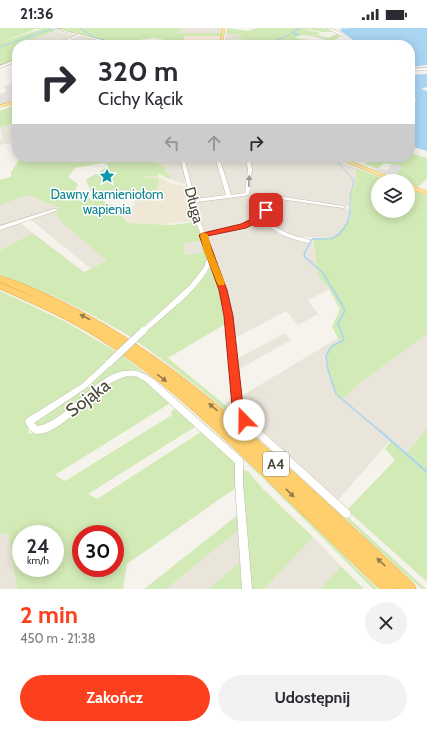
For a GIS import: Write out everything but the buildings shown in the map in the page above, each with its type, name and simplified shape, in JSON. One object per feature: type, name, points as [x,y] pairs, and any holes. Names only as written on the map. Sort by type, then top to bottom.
[{"type":"highway","name":"A4","points":[[0,279],[56,302],[92,320],[127,341],[167,370],[239,430],[409,589]]},
{"type":"highway","name":"A4","points":[[0,286],[36,301],[86,326],[121,348],[161,377],[243,448],[390,589]]},
{"type":"main road","points":[[222,40],[224,28]]},
{"type":"main road","points":[[0,106],[12,103]]},
{"type":"main road","points":[[349,162],[379,174]]},
{"type":"main road","points":[[415,189],[427,193]]},
{"type":"street","points":[[327,28],[345,37],[347,40]]},
{"type":"street","points":[[51,29],[98,40]]},
{"type":"street","points":[[68,40],[79,36]]},
{"type":"street","points":[[0,67],[12,62]]},
{"type":"street","points":[[415,70],[427,69]]},
{"type":"street","name":"Długa","points":[[183,162],[203,235],[210,257],[216,268],[229,316],[240,416],[347,514]]},
{"type":"street","points":[[218,162],[229,197]]},
{"type":"street","points":[[193,201],[247,194],[250,170],[249,162]]},
{"type":"street","points":[[203,235],[235,229],[262,218],[265,215],[271,196],[343,207]]},
{"type":"street","points":[[0,228],[56,210]]},
{"type":"street","points":[[262,218],[268,225],[285,236],[308,241]]},
{"type":"street","name":"Sojąka","points":[[210,257],[208,266],[197,282],[84,386],[29,422],[33,428],[37,430],[44,429],[60,419],[102,385],[123,374],[141,375],[156,385],[239,461],[238,483],[247,589]]},
{"type":"street","points":[[208,266],[216,268]]},
{"type":"shaded area","points":[[184,28],[223,28],[223,31],[222,33],[175,33]]},
{"type":"shaded area","points":[[55,31],[77,36],[67,40],[29,40]]},
{"type":"shaded area","points":[[226,34],[238,34],[243,36],[235,37],[248,40],[225,40]]},
{"type":"shaded area","points":[[184,36],[221,36],[220,40],[184,40]]},
{"type":"shaded area","points":[[80,37],[96,40],[71,40]]},
{"type":"shaded area","points":[[12,83],[12,101],[0,104],[0,94],[7,91],[4,87]]},
{"type":"shaded area","points":[[12,124],[12,143],[0,145],[0,139],[4,138],[2,138],[0,127]]},
{"type":"shaded area","points":[[155,162],[181,162],[185,184],[169,179],[170,175],[165,172],[165,167]]},
{"type":"shaded area","points":[[184,162],[216,162],[226,196],[195,199]]},
{"type":"shaded area","points":[[219,162],[248,162],[249,171],[246,193],[229,195]]},
{"type":"shaded area","points":[[249,162],[341,162],[356,168],[355,184],[350,196],[351,207],[269,195],[264,214],[237,226],[204,233],[195,202],[247,195],[249,193]]},
{"type":"shaded area","points":[[392,164],[402,166],[397,174],[385,174],[375,170],[376,168],[387,170]]},
{"type":"shaded area","points":[[158,176],[172,184],[185,186],[193,221],[153,225],[127,223],[122,212],[134,206],[137,177]]},
{"type":"shaded area","points":[[28,195],[60,208],[92,247],[107,261],[91,269],[30,219],[20,223],[33,233],[0,250],[0,205]]},
{"type":"shaded area","points":[[272,196],[351,209],[351,218],[339,231],[336,237],[294,237],[269,224],[266,218]]},
{"type":"shaded area","points":[[261,219],[267,227],[286,237],[313,243],[318,275],[329,289],[308,300],[318,314],[298,325],[286,311],[233,339],[226,287],[205,236],[231,231]]},
{"type":"shaded area","points":[[200,241],[203,253],[185,255],[184,243]]},
{"type":"shaded area","points":[[285,333],[291,340],[236,371],[235,360]]},
{"type":"shaded area","points":[[427,334],[427,428],[406,454],[390,441],[337,501],[244,415],[240,397],[338,338],[340,342],[342,400],[361,382]]},
{"type":"shaded area","points":[[240,529],[242,560],[209,589],[166,589]]},
{"type":"shaded area","points":[[3,532],[8,533],[12,558],[12,577],[15,577],[17,589],[0,589],[0,535]]},
{"type":"shaded area","points":[[313,537],[341,566],[320,589],[264,589]]},
{"type":"green space","points":[[0,28],[49,28],[55,31],[30,40],[12,40],[12,62],[0,67]],"holes":[[[32,29],[42,29],[0,42],[34,30]]]},
{"type":"green space","points":[[51,28],[184,28],[176,33],[222,33],[221,36],[184,36],[184,40],[154,38],[138,40],[101,40]]},
{"type":"green space","points":[[227,28],[248,31],[257,28],[321,28],[334,31],[322,32],[311,29],[303,29],[321,33],[317,35],[328,38],[339,33],[342,35],[335,40],[325,40],[313,36],[301,35],[295,38],[309,40],[247,40],[234,37],[242,36],[238,34],[226,34]]},
{"type":"green space","points":[[12,106],[12,112],[3,117],[12,113],[12,124],[0,127],[0,111]]},
{"type":"green space","points":[[415,154],[427,158],[427,179],[418,187],[415,186],[415,174],[397,174],[401,166],[384,163],[378,169],[365,164],[368,162],[415,162]]},
{"type":"green space","points":[[18,162],[155,162],[165,167],[165,172],[170,175],[169,179],[159,174],[158,176],[139,177],[159,179],[156,193],[136,192],[135,198],[118,193],[98,195],[92,194],[86,180],[108,165],[103,163],[75,168],[68,177],[78,184],[75,191],[92,199],[103,199],[106,203],[117,207],[127,223],[171,225],[196,222],[208,255],[207,266],[197,280],[131,337],[67,303],[0,275],[0,250],[33,233],[84,272],[107,261],[63,223],[55,212],[60,208],[28,195],[0,205],[0,180],[11,177],[11,172]],"holes":[[[200,241],[202,253],[185,255],[184,243]]]},
{"type":"green space","points":[[356,168],[372,174],[371,218],[415,218],[415,191],[427,196],[427,334],[361,382],[342,400],[334,390],[329,376],[327,361],[328,348],[340,342],[332,327],[340,309],[329,289],[318,275],[313,238],[336,237],[339,231],[351,218],[350,196],[355,184]]},
{"type":"green space","points":[[210,268],[214,269],[224,301],[227,323],[168,358],[236,414],[426,589],[422,589],[398,568],[303,479],[238,421],[205,393],[136,341],[202,279]]},
{"type":"green space","points":[[0,291],[66,322],[117,352],[80,385],[27,421],[29,434],[43,432],[103,387],[124,377],[140,377],[172,402],[55,475],[65,481],[172,415],[171,412],[177,406],[198,425],[88,494],[97,499],[204,430],[234,460],[237,469],[237,487],[127,564],[123,589],[17,589],[15,577],[64,577],[64,525],[12,525],[12,558],[8,533],[0,535]]},
{"type":"green space","points":[[122,355],[156,382],[222,438],[378,589],[373,589],[230,447],[169,394],[138,370],[127,371],[43,427],[38,427],[33,421],[90,382]]},
{"type":"green space","points":[[427,428],[427,582],[347,510],[395,460],[385,449],[391,441],[406,454]]},
{"type":"green space","points":[[244,470],[248,471],[264,490],[313,537],[264,589],[251,589],[245,537],[242,472]]},
{"type":"green space","points":[[239,514],[240,529],[166,589],[144,589]]},
{"type":"green space","points":[[242,560],[245,589],[209,589]]},
{"type":"green space","points":[[341,566],[364,589],[320,589]]},
{"type":"water","points":[[348,28],[427,28],[427,65],[415,66],[415,40],[353,40],[339,30]]},
{"type":"water","points":[[427,74],[427,87],[421,89],[427,91],[427,151],[415,147],[415,75]]},
{"type":"waterway","points":[[20,40],[45,31],[60,28]]},
{"type":"waterway","points":[[80,28],[95,38],[104,40]]},
{"type":"waterway","points":[[294,35],[299,34],[291,32],[301,28]]},
{"type":"waterway","points":[[276,40],[289,35]]},
{"type":"waterway","points":[[0,47],[12,43]]},
{"type":"waterway","points":[[338,162],[350,176]]},
{"type":"waterway","points":[[330,239],[338,235],[347,224],[350,215],[350,196],[354,181],[351,177]]},
{"type":"waterway","points":[[327,239],[312,239],[304,254],[305,257],[323,273],[345,311],[338,323],[344,340],[332,346],[326,356],[328,370],[336,394],[381,432]]},
{"type":"waterway","points":[[380,431],[427,472]]},
{"type":"slow traffic","points":[[204,235],[210,257],[216,268],[221,283]]},
{"type":"place","name":"Dawny kamieniołom wapienia","points":[[107,176]]},
{"type":"route","points":[[244,420],[238,411],[229,316],[216,268],[210,257],[203,235],[243,226],[265,215],[266,210]]}]
